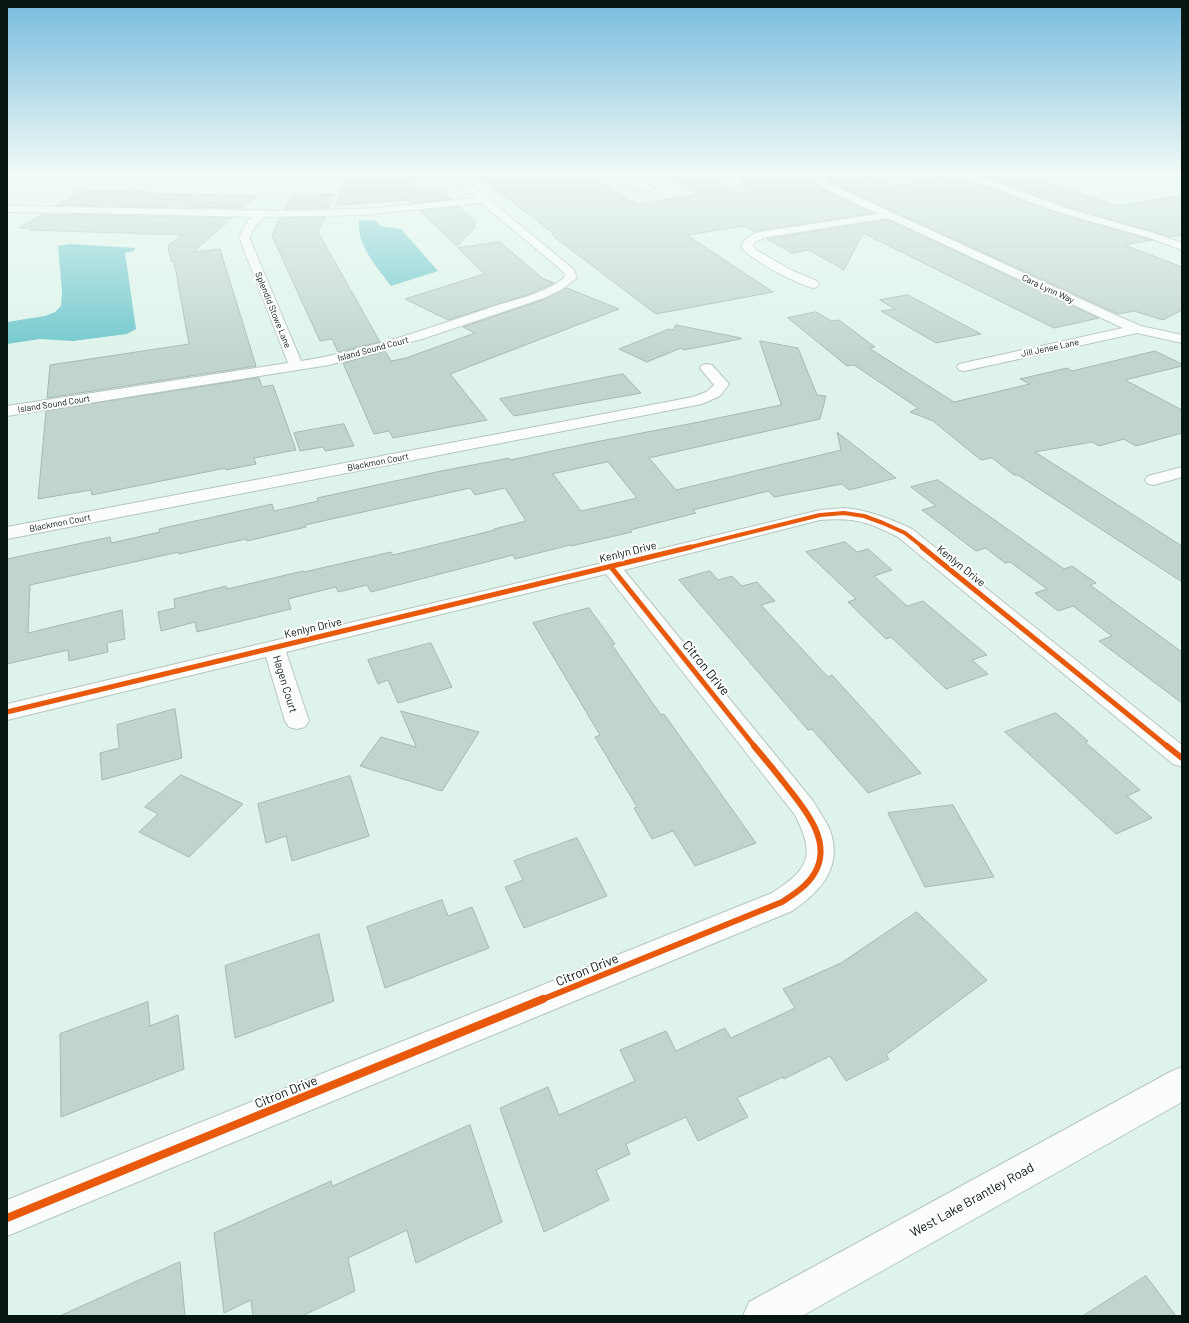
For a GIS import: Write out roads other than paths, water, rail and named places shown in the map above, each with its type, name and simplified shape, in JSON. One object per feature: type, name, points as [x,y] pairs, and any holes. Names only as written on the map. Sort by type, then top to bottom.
[{"type":"street","name":"Splendid Stowe Lane","points":[[245,235],[244,237],[296,366]]},
{"type":"street","name":"Island Sound Court","points":[[7,411],[296,366],[373,350],[438,330],[564,284],[570,278],[570,272],[525,235]]},
{"type":"street","points":[[763,235],[755,237],[748,242],[747,247],[752,252],[789,274],[813,284]]},
{"type":"street","name":"Cara Lynn Way","points":[[931,235],[1137,328],[1182,339]]},
{"type":"street","points":[[1146,235],[1182,247]]},
{"type":"street","name":"Jill Jenee Lane","points":[[964,367],[1137,328]]},
{"type":"street","name":"Blackmon Court","points":[[7,533],[697,401],[720,390],[722,384],[707,368]]},
{"type":"street","points":[[1154,480],[1182,472]]},
{"type":"street","name":"Kenlyn Drive","points":[[7,712],[611,567],[820,515],[840,512],[859,514],[879,521],[905,534],[1182,758]]},
{"type":"street","name":"Citron Drive","points":[[7,1218],[782,902],[801,890],[814,875],[822,856],[817,832],[804,808],[611,567]]},
{"type":"street","name":"Hagen Court","points":[[274,648],[297,721]]},
{"type":"street","name":"West Lake Brantley Road","points":[[763,1316],[1182,1084]]},
{"type":"water","points":[[360,235],[406,235],[438,271],[391,286],[364,247]]},
{"type":"water","points":[[70,244],[136,248],[133,251],[125,253],[136,329],[127,334],[73,341],[40,339],[7,344],[7,322],[45,316],[55,312],[61,306],[62,292],[58,246]]}]
